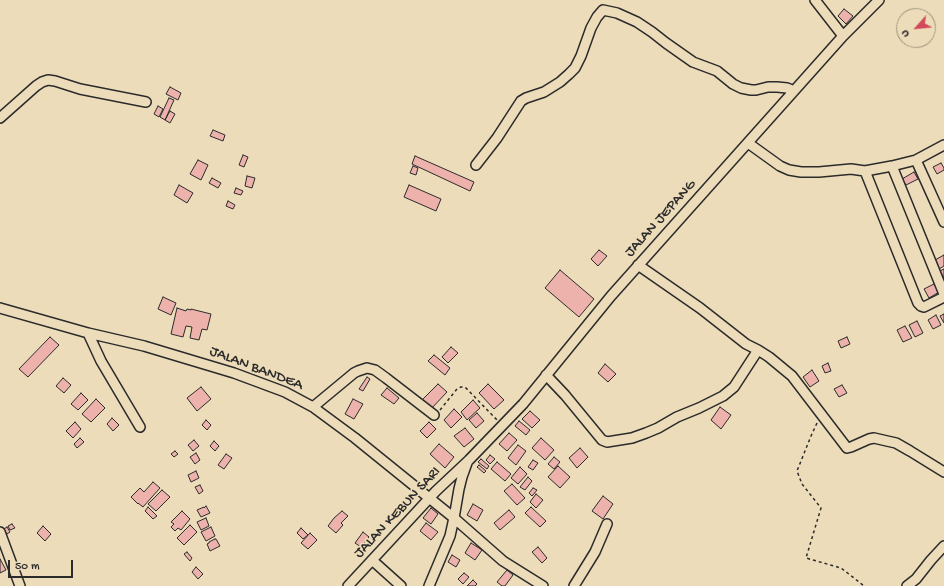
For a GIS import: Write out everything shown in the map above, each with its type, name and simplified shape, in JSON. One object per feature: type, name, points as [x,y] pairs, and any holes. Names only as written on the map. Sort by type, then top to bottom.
[{"type":"street","points":[[815,0],[843,36]]},
{"type":"street","name":"JALAN JEPANG","points":[[469,460],[523,404],[638,265],[843,36],[879,0]]},
{"type":"street","points":[[476,165],[497,138],[520,101],[544,92],[560,82],[575,68],[596,17],[603,10],[617,13],[637,22],[693,62],[717,71],[733,84],[741,88],[756,90],[768,87],[777,87],[787,88],[794,91]]},
{"type":"street","points":[[0,118],[36,86],[48,80],[80,89],[146,102]]},
{"type":"street","points":[[748,143],[780,166],[789,170],[801,172],[865,170],[892,166],[916,160],[944,146]]},
{"type":"street","points":[[916,160],[944,222]]},
{"type":"street","points":[[892,166],[944,294]]},
{"type":"street","points":[[865,170],[918,303],[924,307],[944,297]]},
{"type":"street","points":[[638,265],[700,308],[746,344],[769,357],[792,376],[847,448],[869,439],[874,438],[887,440],[896,443],[944,472]]},
{"type":"street","name":"JALAN BANDEA","points":[[0,308],[88,333],[144,346],[234,373],[285,392],[312,407],[355,438],[454,518],[502,561],[542,586]]},
{"type":"street","points":[[88,333],[105,367],[140,427]]},
{"type":"street","points":[[546,375],[565,395],[602,440],[607,442],[619,441],[646,433],[723,396],[734,387],[758,350]]},
{"type":"street","points":[[312,407],[354,373],[367,368],[375,370],[434,415]]},
{"type":"street","points":[[429,586],[450,536],[462,477],[469,460]]},
{"type":"street","name":"JALAN KEBUN SARI","points":[[348,586],[430,498],[469,460]]},
{"type":"street","points":[[574,586],[595,552],[607,524]]},
{"type":"street","points":[[0,532],[20,586]]},
{"type":"street","points":[[907,586],[916,579],[944,546]]},
{"type":"street","points":[[372,560],[401,586]]},
{"type":"path","points":[[434,415],[457,389],[464,387],[502,425]]},
{"type":"path","points":[[822,414],[811,436],[798,471],[802,484],[821,508],[806,558],[841,568],[864,586]]},
{"type":"building","points":[[844,9],[853,16],[846,24],[838,16]]},
{"type":"building","points":[[170,87],[181,93],[178,100],[166,94]]},
{"type":"building","points":[[169,98],[174,100],[165,120],[160,117]]},
{"type":"building","points":[[158,106],[163,109],[159,117],[154,114]]},
{"type":"building","points":[[170,111],[175,114],[170,123],[165,120]]},
{"type":"building","points":[[213,130],[225,135],[223,141],[210,136]]},
{"type":"building","points":[[243,155],[248,157],[244,167],[239,165]]},
{"type":"building","points":[[415,156],[474,182],[470,191],[412,164]]},
{"type":"building","points":[[198,160],[208,165],[201,180],[190,174]]},
{"type":"building","points":[[941,163],[944,170],[937,174],[933,167]]},
{"type":"building","points":[[413,166],[418,168],[416,175],[410,173]]},
{"type":"building","points":[[914,172],[918,179],[906,185],[902,179]]},
{"type":"building","points":[[247,176],[255,178],[252,188],[245,186]]},
{"type":"building","points":[[212,178],[221,183],[218,188],[209,183]]},
{"type":"building","points":[[179,185],[193,193],[187,203],[174,195]]},
{"type":"building","points":[[409,185],[441,199],[436,211],[404,197]]},
{"type":"building","points":[[236,188],[243,191],[241,195],[234,193]]},
{"type":"building","points":[[228,201],[235,205],[233,209],[226,206]]},
{"type":"building","points":[[599,250],[607,256],[598,266],[591,259]]},
{"type":"building","points":[[944,255],[944,266],[939,269],[935,260]]},
{"type":"building","points":[[944,269],[944,278],[940,271]]},
{"type":"building","points":[[560,270],[594,299],[579,317],[545,288]]},
{"type":"building","points":[[934,284],[939,292],[929,298],[924,289]]},
{"type":"building","points":[[163,297],[176,303],[171,315],[158,309]]},
{"type":"building","points":[[177,308],[186,311],[187,309],[191,309],[211,314],[207,330],[202,329],[199,340],[190,338],[192,327],[186,326],[183,337],[171,334]]},
{"type":"building","points":[[944,314],[944,323],[940,316]]},
{"type":"building","points":[[936,315],[941,325],[933,329],[928,320]]},
{"type":"building","points":[[917,321],[923,333],[915,337],[909,325]]},
{"type":"building","points":[[905,326],[912,338],[903,342],[897,330]]},
{"type":"building","points":[[50,337],[59,345],[28,377],[19,369]]},
{"type":"building","points":[[847,337],[850,344],[841,348],[838,341]]},
{"type":"building","points":[[451,347],[458,353],[448,363],[442,357]]},
{"type":"building","points":[[434,355],[450,368],[445,375],[428,361]]},
{"type":"building","points":[[828,363],[831,371],[825,373],[822,366]]},
{"type":"building","points":[[605,364],[616,374],[608,382],[598,373]]},
{"type":"building","points":[[812,370],[819,381],[810,387],[803,377]]},
{"type":"building","points":[[367,377],[370,379],[363,391],[359,389]]},
{"type":"building","points":[[63,378],[71,385],[64,393],[56,386]]},
{"type":"building","points":[[438,384],[447,392],[431,409],[422,400]]},
{"type":"building","points":[[488,384],[504,400],[494,409],[479,393]]},
{"type":"building","points":[[842,385],[847,393],[839,397],[834,389]]},
{"type":"building","points":[[201,387],[211,399],[197,411],[187,398]]},
{"type":"building","points":[[387,388],[399,398],[394,404],[381,395]]},
{"type":"building","points":[[81,393],[88,400],[78,410],[71,404]]},
{"type":"building","points":[[96,399],[105,408],[91,422],[82,414]]},
{"type":"building","points":[[353,399],[363,404],[354,419],[345,414]]},
{"type":"building","points":[[473,400],[480,408],[467,420],[461,412]]},
{"type":"building","points":[[720,407],[731,415],[721,429],[711,420]]},
{"type":"building","points":[[454,409],[462,417],[451,428],[444,420]]},
{"type":"building","points":[[530,411],[540,420],[532,428],[522,419]]},
{"type":"building","points":[[477,413],[484,421],[476,428],[469,420]]},
{"type":"building","points":[[112,418],[119,425],[113,431],[107,424]]},
{"type":"building","points":[[206,420],[211,425],[207,430],[202,425]]},
{"type":"building","points":[[519,421],[530,430],[526,435],[515,426]]},
{"type":"building","points":[[75,422],[81,429],[73,438],[66,431]]},
{"type":"building","points":[[429,422],[436,429],[427,438],[420,431]]},
{"type":"building","points":[[465,428],[474,439],[464,447],[454,436]]},
{"type":"building","points":[[509,433],[517,440],[507,451],[499,444]]},
{"type":"building","points":[[80,438],[84,442],[77,448],[74,444]]},
{"type":"building","points":[[541,438],[554,450],[545,460],[532,448]]},
{"type":"building","points":[[194,440],[199,446],[193,451],[188,445]]},
{"type":"building","points":[[214,441],[219,446],[215,451],[210,446]]},
{"type":"building","points":[[439,444],[454,457],[445,468],[430,454]]},
{"type":"building","points":[[518,445],[526,451],[516,465],[508,458]]},
{"type":"building","points":[[580,448],[588,457],[577,468],[569,458]]},
{"type":"building","points":[[175,451],[178,454],[174,457],[171,454]]},
{"type":"building","points":[[196,453],[200,460],[195,464],[190,457]]},
{"type":"building","points":[[226,454],[232,458],[224,469],[218,465]]},
{"type":"building","points":[[490,455],[495,459],[490,464],[486,460]]},
{"type":"building","points":[[554,457],[560,462],[554,469],[548,464]]},
{"type":"building","points":[[481,459],[489,466],[487,469],[478,462]]},
{"type":"building","points":[[533,460],[538,463],[533,470],[528,467]]},
{"type":"building","points":[[497,462],[511,474],[505,481],[491,469]]},
{"type":"building","points":[[479,465],[486,471],[484,473],[477,467]]},
{"type":"building","points":[[558,466],[570,477],[560,488],[548,477]]},
{"type":"building","points":[[520,467],[527,474],[518,484],[511,478]]},
{"type":"building","points":[[196,471],[199,478],[191,482],[188,475]]},
{"type":"building","points":[[528,477],[532,481],[525,490],[520,487]]},
{"type":"building","points":[[153,482],[160,488],[143,507],[131,497],[140,488],[144,492]]},
{"type":"building","points":[[512,484],[525,498],[517,505],[504,491]]},
{"type":"building","points":[[200,485],[203,491],[199,494],[195,487]]},
{"type":"building","points":[[533,488],[537,490],[532,496],[529,493]]},
{"type":"building","points":[[162,490],[170,497],[156,511],[148,504]]},
{"type":"building","points":[[536,494],[543,500],[536,508],[530,502]]},
{"type":"building","points":[[603,496],[613,504],[603,519],[592,511]]},
{"type":"building","points":[[473,504],[483,510],[477,521],[467,515]]},
{"type":"building","points":[[206,506],[210,513],[201,517],[197,510]]},
{"type":"building","points":[[148,507],[157,516],[153,519],[145,511]]},
{"type":"building","points":[[531,507],[546,521],[540,527],[525,513]]},
{"type":"building","points":[[431,508],[438,514],[431,524],[423,518]]},
{"type":"building","points":[[509,510],[515,517],[500,530],[494,523]]},
{"type":"building","points":[[182,511],[190,519],[181,530],[178,528],[175,531],[171,527],[174,524],[171,522]]},
{"type":"building","points":[[342,511],[348,516],[341,523],[343,525],[336,533],[328,526]]},
{"type":"building","points":[[206,518],[209,526],[201,530],[197,522]]},
{"type":"building","points":[[426,523],[438,532],[431,540],[420,531]]},
{"type":"building","points":[[12,524],[15,528],[10,530],[8,526]]},
{"type":"building","points":[[190,525],[197,532],[184,545],[177,538]]},
{"type":"building","points":[[43,526],[51,534],[45,541],[37,533]]},
{"type":"building","points":[[7,527],[10,532],[7,534],[4,529]]},
{"type":"building","points":[[211,527],[215,536],[206,541],[201,532]]},
{"type":"building","points":[[301,528],[308,535],[303,539],[297,533]]},
{"type":"building","points":[[363,532],[369,537],[361,547],[355,543]]},
{"type":"building","points":[[310,533],[317,540],[308,549],[301,543]]},
{"type":"building","points":[[215,539],[220,546],[210,551],[207,544]]},
{"type":"building","points":[[471,543],[482,550],[475,560],[465,553]]},
{"type":"building","points":[[538,547],[547,558],[542,563],[532,552]]},
{"type":"building","points":[[187,552],[192,558],[190,561],[184,554]]},
{"type":"building","points":[[452,555],[460,560],[456,567],[448,562]]},
{"type":"building","points":[[0,559],[6,570],[0,573]]},
{"type":"building","points":[[196,567],[203,574],[198,579],[192,572]]},
{"type":"building","points":[[507,570],[513,575],[505,586],[502,586],[497,582]]},
{"type":"building","points":[[464,573],[469,577],[463,584],[458,579]]},
{"type":"building","points":[[473,580],[477,584],[475,586],[467,586]]}]
